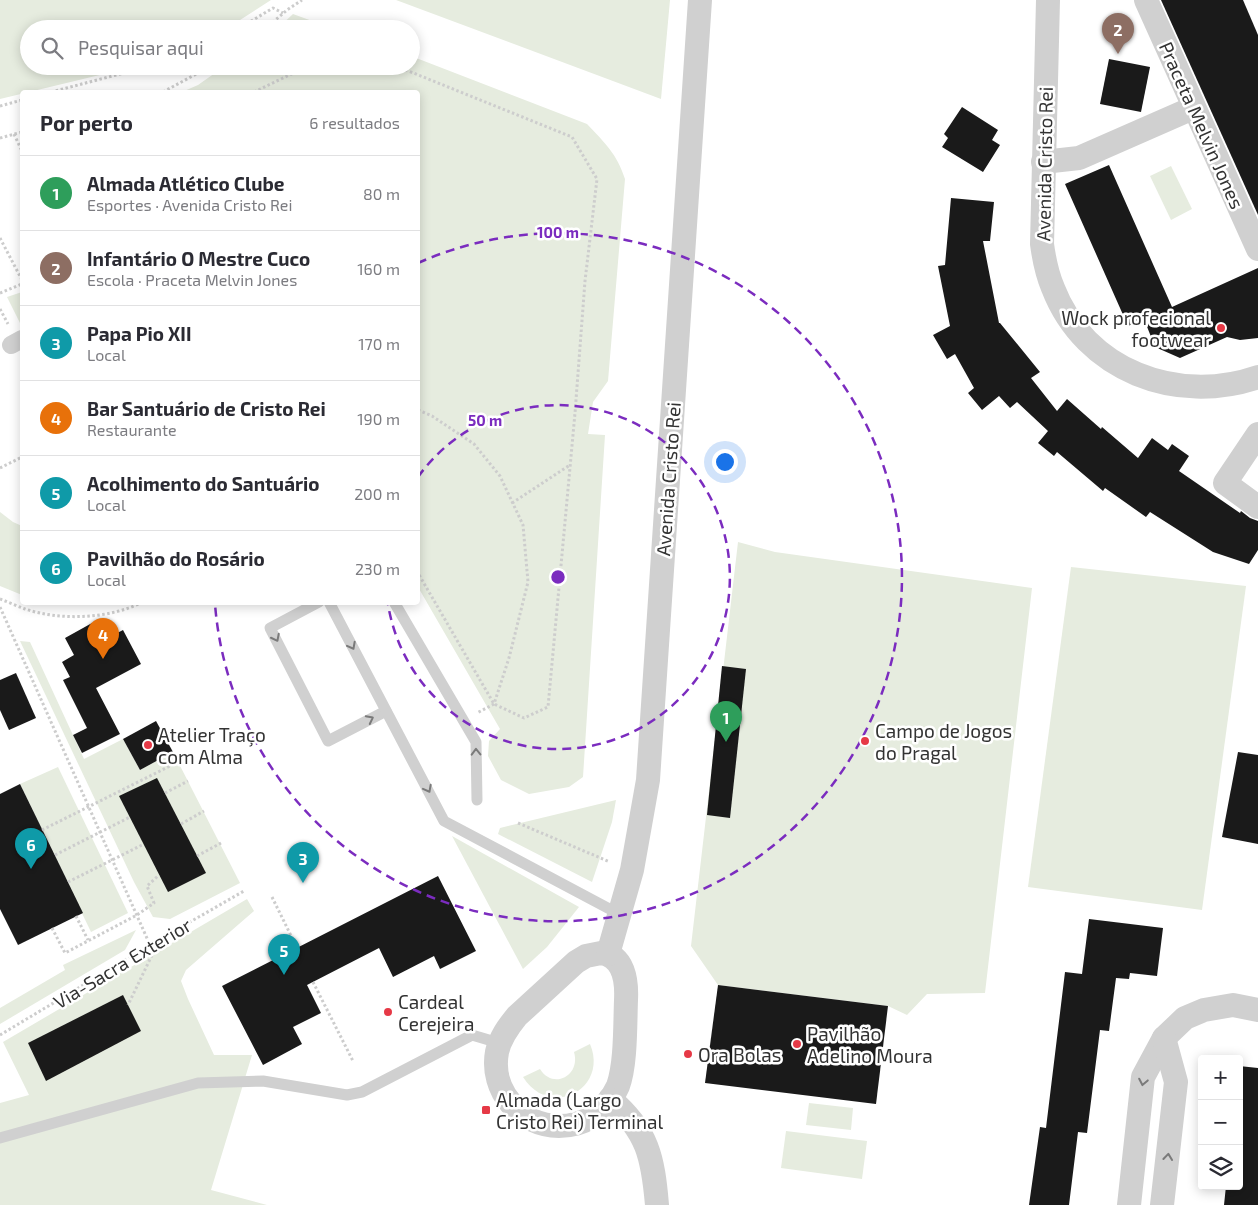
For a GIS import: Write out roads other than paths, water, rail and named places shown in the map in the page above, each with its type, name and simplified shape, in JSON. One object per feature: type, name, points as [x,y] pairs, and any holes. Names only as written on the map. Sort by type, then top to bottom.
[{"type":"street","name":"Avenida Cristo Rei","points":[[608,954],[632,870],[648,780],[700,0]]},
{"type":"street","name":"Avenida Cristo Rei","points":[[1048,0],[1041,237],[1046,267],[1053,289],[1064,310],[1077,330],[1093,346],[1112,361],[1153,381],[1198,388],[1222,387],[1258,377]]},
{"type":"street","name":"Praceta Melvin Jones","points":[[1146,0],[1258,249]]},
{"type":"street","points":[[1043,162],[1079,158],[1193,108]]},
{"type":"street","points":[[1258,434],[1226,483],[1258,507]]},
{"type":"street","points":[[600,953],[608,954],[619,961],[625,973],[627,989],[621,1070],[618,1086],[597,1114],[577,1124],[554,1126],[529,1119],[516,1110],[502,1091],[496,1069],[499,1044],[510,1024],[517,1016],[576,962],[586,956],[600,953]]},
{"type":"street","points":[[1129,1205],[1143,1077],[1164,1038],[1185,1018],[1204,1010],[1233,1004],[1258,1010]]},
{"type":"street","points":[[1162,1205],[1176,1082],[1164,1038]]},
{"type":"street","points":[[610,1099],[626,1112],[647,1147],[654,1176],[657,1205]]},
{"type":"lane","points":[[313,605],[270,628],[328,741],[386,711]]},
{"type":"lane","points":[[331,605],[444,821],[619,914]]},
{"type":"lane","points":[[396,605],[476,742],[477,800]]},
{"type":"lane","points":[[0,1138],[198,1083],[263,1082],[347,1095],[362,1092],[472,1035],[499,1044]]},
{"type":"place","name":"Infantário O Mestre Cuco","points":[[1118,54]]},
{"type":"place","name":"Wock profecional footwear","points":[[1221,328]]},
{"type":"place","name":"Bar Santuário de Cristo Rei","points":[[103,659]]},
{"type":"place","name":"Campo de Jogos do Pragal","points":[[865,741]]},
{"type":"place","name":"Almada Atlético Clube","points":[[726,742]]},
{"type":"place","name":"Atelier Traço com Alma","points":[[148,745]]},
{"type":"place","name":"Pavilhão do Rosário","points":[[31,869]]},
{"type":"place","name":"Papa Pio XII","points":[[303,883]]},
{"type":"place","name":"Acolhimento do Santuário","points":[[284,975]]},
{"type":"place","name":"Cardeal Cerejeira","points":[[388,1012]]},
{"type":"place","name":"Pavilhão Adelino Moura","points":[[797,1044]]},
{"type":"place","name":"Ora Bolas","points":[[688,1054]]},
{"type":"place","name":"Almada (Largo Cristo Rei) Terminal","points":[[486,1110]]}]
